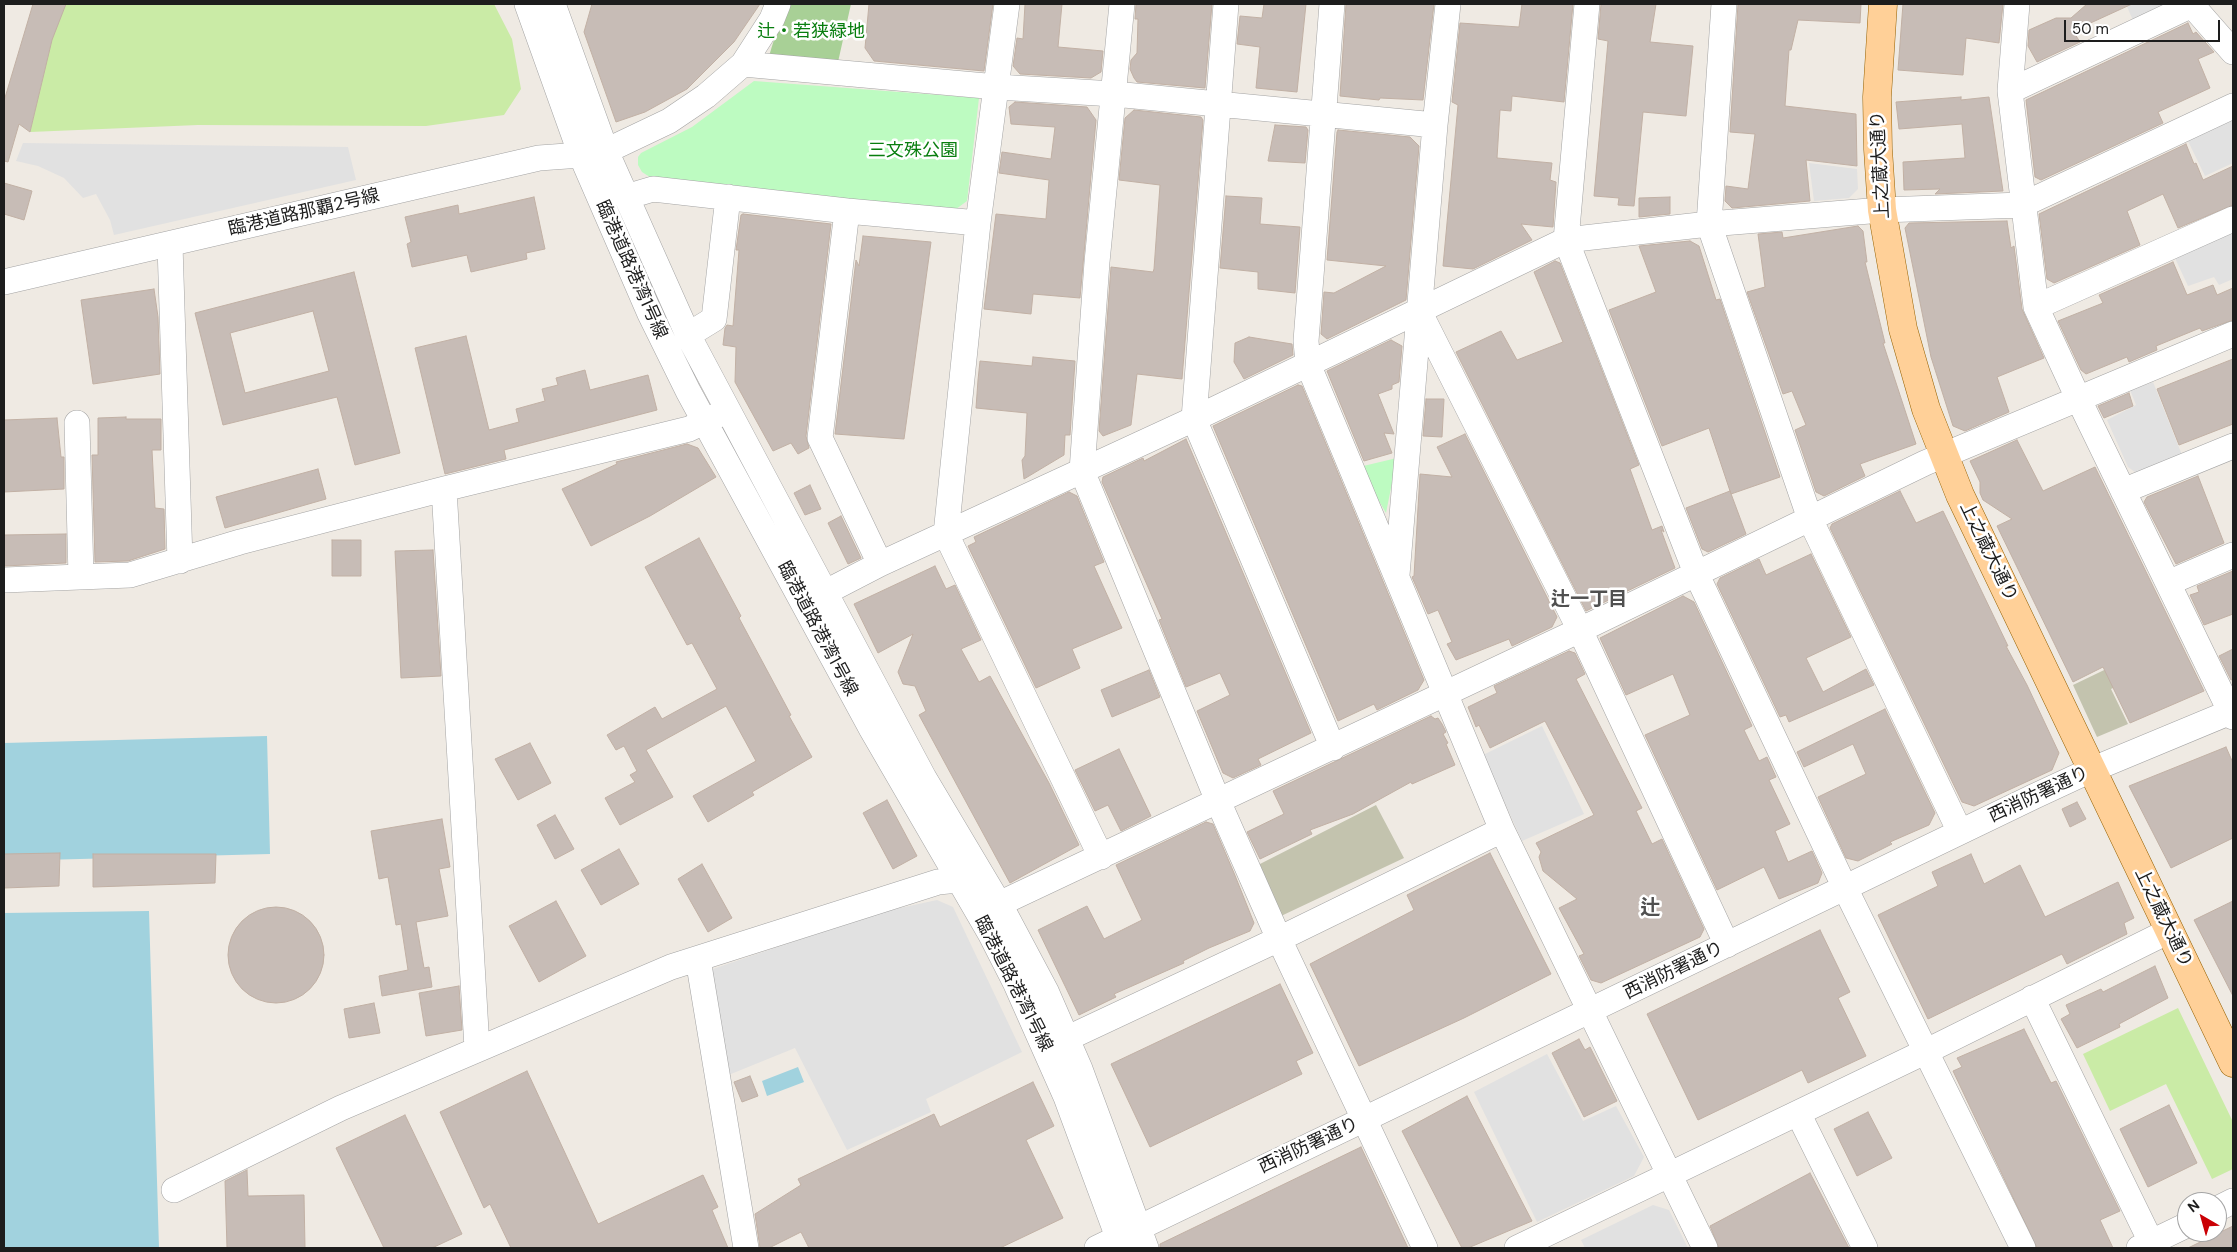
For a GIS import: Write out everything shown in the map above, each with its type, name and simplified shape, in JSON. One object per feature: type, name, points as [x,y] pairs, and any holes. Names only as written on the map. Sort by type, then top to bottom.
[{"type":"main road","name":"上之蔵大通り","points":[[1883,4],[1877,97],[1882,210],[1903,329],[1926,409],[1942,454],[2091,770],[2233,1063]]},
{"type":"street","name":"臨港道路港湾1号線","points":[[527,4],[581,155],[650,314],[716,416],[824,593],[924,778],[1026,952],[1068,1038],[1095,1105],[1124,1242]]},
{"type":"street","name":"臨港道路港湾1号線","points":[[553,4],[606,151],[688,335],[716,416],[867,721],[991,935],[1034,1023],[1124,1242]]},
{"type":"street","name":"臨港道路那覇2号線","points":[[4,282],[539,158],[606,151],[669,122],[706,96],[743,64],[772,19],[778,4]]},
{"type":"street","points":[[1006,4],[997,87],[978,223],[946,534],[1100,857]]},
{"type":"street","points":[[1122,4],[1097,262],[1082,471],[1218,801],[1279,939],[1425,1248]]},
{"type":"street","points":[[1226,4],[1194,419],[1333,748]]},
{"type":"street","points":[[1332,4],[1322,114],[1306,341],[1308,364],[1502,830],[1705,1248]]},
{"type":"street","points":[[1397,580],[1435,125],[1448,4]]},
{"type":"street","points":[[1587,4],[1566,240],[1696,573],[1845,888],[2023,1248]]},
{"type":"street","points":[[1724,4],[1709,224],[1810,518],[1960,832]]},
{"type":"street","points":[[2017,4],[2010,91],[2022,205],[2036,307],[2078,398],[2232,713]]},
{"type":"street","points":[[2010,91],[2192,4],[2233,52]]},
{"type":"street","points":[[743,64],[997,87],[1114,94],[1435,125]]},
{"type":"street","points":[[824,593],[880,564],[1194,419],[1566,240],[1709,224],[1882,210],[2022,205],[2233,106]]},
{"type":"street","points":[[626,197],[653,188],[847,211],[978,223]]},
{"type":"street","points":[[688,335],[714,319],[728,197]]},
{"type":"street","points":[[847,211],[820,438],[880,564]]},
{"type":"street","points":[[2036,307],[2233,219]]},
{"type":"street","points":[[170,244],[180,561]]},
{"type":"street","points":[[1419,311],[1580,630],[1727,945]]},
{"type":"street","points":[[174,1190],[341,1108],[477,1048],[671,967],[938,882],[958,880],[999,904],[1333,748],[1942,454],[2233,334]]},
{"type":"street","points":[[4,580],[130,575],[240,542],[444,489],[681,431],[716,416]]},
{"type":"street","points":[[77,423],[81,577]]},
{"type":"street","points":[[2123,491],[2233,446]]},
{"type":"street","points":[[444,489],[477,1048]]},
{"type":"street","points":[[2168,583],[2233,555]]},
{"type":"street","name":"西消防署通り","points":[[1124,1242],[1364,1120],[1960,832],[2091,770],[2232,713]]},
{"type":"street","points":[[1068,1038],[1279,939],[1502,830]]},
{"type":"street","points":[[1517,1248],[1927,1051],[2169,931]]},
{"type":"street","points":[[698,959],[746,1248]]},
{"type":"street","points":[[2032,998],[2148,1246],[2177,1230]]},
{"type":"street","points":[[1798,1113],[1865,1248]]},
{"type":"shaded area","points":[[2126,4],[2177,4],[2134,23]]},
{"type":"shaded area","points":[[2233,114],[2233,163],[2205,176],[2186,137]]},
{"type":"shaded area","points":[[23,143],[348,147],[356,180],[114,235],[110,220],[96,194],[83,198],[64,178],[38,166],[16,161]]},
{"type":"shaded area","points":[[1809,163],[1857,169],[1858,189],[1849,198],[1814,201]]},
{"type":"shaded area","points":[[2231,231],[2233,238],[2233,279],[2219,285],[2214,277],[2188,286],[2174,256]]},
{"type":"shaded area","points":[[2153,382],[2184,460],[2139,475],[2128,467],[2107,420],[2136,405],[2130,390]]},
{"type":"shaded area","points":[[2125,660],[2133,678],[2111,689],[2128,724],[2097,737],[2073,685]]},
{"type":"shaded area","points":[[1542,726],[1584,814],[1522,841],[1483,755]]},
{"type":"shaded area","points":[[1376,805],[1404,858],[1281,916],[1258,865]]},
{"type":"shaded area","points":[[937,900],[953,907],[1022,1052],[926,1099],[931,1112],[847,1150],[795,1048],[726,1076],[707,971],[877,913]]},
{"type":"shaded area","points":[[1547,1054],[1583,1121],[1616,1106],[1644,1157],[1634,1176],[1537,1222],[1474,1092]]},
{"type":"shaded area","points":[[1653,1205],[1669,1210],[1688,1248],[1585,1248],[1581,1240]]},
{"type":"green space","points":[[65,4],[494,4],[512,39],[521,89],[504,115],[426,126],[198,125],[30,132],[53,33]]},
{"type":"green space","name":"辻・若狭緑地","points":[[785,4],[851,4],[838,62],[769,56]]},
{"type":"green space","name":"三文殊公園","points":[[754,81],[979,98],[967,201],[948,215],[656,181],[642,172],[638,165],[638,157],[641,153],[692,127]]},
{"type":"green space","points":[[1397,458],[1386,513],[1359,467]]},
{"type":"green space","points":[[2178,1008],[2233,1122],[2233,1169],[2212,1179],[2166,1084],[2110,1111],[2083,1054]]},
{"type":"water","points":[[267,736],[270,854],[4,861],[4,743]]},
{"type":"water","points":[[149,911],[159,1248],[4,1248],[4,913]]},
{"type":"water","points":[[798,1067],[804,1082],[767,1096],[762,1081]]},
{"type":"building","points":[[33,4],[66,4],[52,40],[30,132],[19,124],[8,162],[4,161],[4,101]]},
{"type":"building","points":[[592,4],[760,4],[734,42],[687,89],[645,112],[616,122],[584,32]]},
{"type":"building","points":[[869,4],[993,4],[984,71],[874,61],[865,48]]},
{"type":"building","points":[[1025,4],[1062,4],[1058,47],[1103,51],[1101,72],[1091,78],[1020,74],[1013,66],[1017,38],[1023,39]]},
{"type":"building","points":[[1136,4],[1212,4],[1205,88],[1137,82],[1130,69],[1131,60],[1137,53],[1138,19],[1135,19]]},
{"type":"building","points":[[1264,4],[1306,4],[1297,92],[1256,88],[1260,47],[1237,44],[1240,16],[1262,18]]},
{"type":"building","points":[[1346,4],[1434,4],[1423,100],[1380,98],[1379,100],[1340,96]]},
{"type":"building","points":[[1522,4],[1573,4],[1564,102],[1512,96],[1511,111],[1500,110],[1497,158],[1552,163],[1550,180],[1556,182],[1553,227],[1521,224],[1532,240],[1473,269],[1443,266],[1458,105],[1452,102],[1460,23],[1519,27]]},
{"type":"building","points":[[1601,4],[1656,4],[1650,42],[1693,46],[1686,116],[1643,112],[1634,206],[1618,205],[1619,198],[1594,196],[1608,41],[1598,39]]},
{"type":"building","points":[[1738,4],[1861,4],[1860,23],[1798,20],[1791,50],[1789,50],[1785,106],[1856,114],[1857,166],[1806,160],[1810,201],[1732,208],[1725,201],[1726,186],[1748,189],[1755,134],[1730,132]]},
{"type":"building","points":[[1903,4],[2003,4],[1999,43],[1966,38],[1963,75],[1898,70]]},
{"type":"building","points":[[2087,4],[2132,4],[2073,31],[2080,42],[2037,62],[2028,46],[2029,30],[2056,18],[2071,18]]},
{"type":"building","points":[[2188,23],[2193,34],[2196,32],[2214,52],[2198,59],[2210,88],[2158,112],[2163,123],[2041,180],[2035,177],[2026,100]]},
{"type":"building","points":[[1961,97],[1961,100],[1989,97],[2003,191],[1935,194],[1940,189],[1904,190],[1903,162],[1965,158],[1962,124],[1899,129],[1896,102]]},
{"type":"building","points":[[1015,102],[1087,107],[1096,120],[1080,298],[1033,294],[1031,314],[984,309],[996,214],[1046,219],[1049,180],[999,173],[1002,152],[1051,159],[1055,127],[1011,124],[1009,107]]},
{"type":"building","points":[[1134,110],[1201,117],[1203,120],[1182,379],[1137,374],[1131,425],[1103,436],[1099,431],[1111,267],[1153,272],[1154,269],[1160,185],[1119,180],[1125,118]]},
{"type":"building","points":[[1275,125],[1306,127],[1308,130],[1305,163],[1268,161]]},
{"type":"building","points":[[1338,130],[1410,137],[1419,146],[1406,300],[1327,339],[1321,334],[1324,292],[1334,293],[1386,266],[1327,260]]},
{"type":"building","points":[[2186,144],[2203,180],[2233,166],[2233,205],[2178,228],[2163,194],[2127,211],[2140,245],[2054,283],[2047,279],[2039,214]]},
{"type":"building","points":[[4,183],[32,191],[24,220],[4,214]]},
{"type":"building","points":[[1226,196],[1262,198],[1260,224],[1300,227],[1295,293],[1258,289],[1258,272],[1220,268]]},
{"type":"building","points":[[534,197],[545,249],[526,253],[527,259],[471,272],[467,255],[412,267],[407,244],[411,242],[405,217],[458,205],[459,214]]},
{"type":"building","points":[[1670,197],[1670,214],[1639,217],[1639,198]]},
{"type":"building","points":[[741,215],[831,224],[806,436],[809,448],[798,454],[791,443],[773,451],[735,382],[736,347],[723,345],[725,328],[727,325],[733,326],[739,250],[736,250]]},
{"type":"building","points":[[2007,221],[2011,248],[2014,246],[2022,309],[2044,358],[1997,377],[2009,412],[1965,431],[1953,426],[1931,357],[1905,228],[1909,223]]},
{"type":"building","points":[[1858,226],[1863,231],[1867,262],[1865,262],[1885,343],[1883,343],[1916,444],[1860,464],[1865,476],[1824,496],[1816,492],[1795,430],[1806,425],[1792,391],[1783,394],[1747,292],[1765,287],[1758,234],[1782,232],[1783,238]]},
{"type":"building","points":[[863,236],[931,242],[904,439],[835,434],[856,260],[859,266]]},
{"type":"building","points":[[1690,241],[1699,246],[1716,300],[1720,299],[1780,477],[1731,494],[1709,428],[1662,446],[1609,310],[1656,292],[1639,246]]},
{"type":"building","points":[[1555,261],[1560,263],[1639,465],[1630,469],[1652,530],[1662,526],[1664,532],[1661,530],[1675,568],[1586,611],[1456,352],[1501,331],[1517,360],[1563,342],[1534,272]]},
{"type":"building","points":[[2173,262],[2187,295],[2213,285],[2217,295],[2233,288],[2233,320],[2202,331],[2200,328],[2156,346],[2157,350],[2129,362],[2127,357],[2086,374],[2081,370],[2058,321],[2103,303],[2099,295]]},
{"type":"building","points":[[354,272],[400,453],[355,465],[337,397],[223,425],[195,313]],"holes":[[[313,311],[329,371],[245,393],[230,333]]]},
{"type":"building","points":[[154,289],[158,317],[160,374],[93,384],[81,300]]},
{"type":"building","points":[[466,336],[489,430],[519,422],[516,409],[545,401],[542,389],[558,385],[556,378],[585,370],[590,390],[648,375],[657,410],[504,450],[506,459],[445,474],[415,348]]},
{"type":"building","points":[[1249,337],[1292,344],[1293,355],[1244,379],[1234,362],[1235,343]]},
{"type":"building","points":[[1391,340],[1402,346],[1399,382],[1392,385],[1392,389],[1378,394],[1394,434],[1384,433],[1392,453],[1364,461],[1327,371]]},
{"type":"building","points":[[1033,357],[1075,361],[1070,435],[1065,435],[1064,455],[1024,479],[1022,460],[1025,456],[1027,413],[976,408],[978,380],[980,361],[1032,366]]},
{"type":"building","points":[[2233,359],[2233,424],[2179,445],[2157,389]]},
{"type":"building","points":[[1298,385],[1302,386],[1424,680],[1418,690],[1377,710],[1374,704],[1338,721],[1213,426]]},
{"type":"building","points":[[2129,393],[2133,406],[2104,418],[2098,406]]},
{"type":"building","points":[[1426,399],[1444,399],[1442,437],[1423,436]]},
{"type":"building","points":[[126,417],[126,419],[161,419],[161,450],[152,450],[155,508],[164,509],[165,549],[128,561],[95,562],[92,455],[98,455],[98,418]]},
{"type":"building","points":[[57,418],[61,457],[64,457],[64,489],[4,492],[4,420]]},
{"type":"building","points":[[1465,434],[1557,617],[1552,627],[1512,646],[1509,639],[1456,660],[1447,644],[1452,642],[1438,610],[1428,614],[1412,577],[1414,576],[1420,474],[1452,477],[1437,447]]},
{"type":"building","points":[[1186,439],[1311,733],[1258,759],[1261,765],[1233,778],[1223,773],[1197,711],[1230,695],[1220,673],[1186,687],[1159,620],[1162,619],[1102,482],[1103,477],[1143,458],[1144,461]]},
{"type":"building","points":[[2017,440],[2043,491],[2095,467],[2204,691],[2130,723],[2103,667],[2073,682],[1997,526],[2012,519],[1983,500],[1980,493],[1980,482],[1970,461]]},
{"type":"building","points":[[687,444],[698,448],[716,477],[650,516],[591,546],[562,489],[617,464],[616,462]]},
{"type":"building","points":[[318,469],[326,499],[225,528],[216,497]]},
{"type":"building","points":[[2198,476],[2224,543],[2176,564],[2144,502],[2147,497]]},
{"type":"building","points":[[810,485],[821,509],[805,515],[794,493]]},
{"type":"building","points":[[1730,491],[1746,534],[1708,552],[1702,549],[1686,508]]},
{"type":"building","points":[[1900,491],[1916,523],[1943,511],[2008,646],[2006,646],[2027,685],[2059,753],[2052,770],[1974,806],[1962,802],[1830,528],[1832,524]]},
{"type":"building","points":[[1069,492],[1077,496],[1104,562],[1094,566],[1122,628],[1072,649],[1080,668],[1036,688],[968,546],[976,542],[974,537]]},
{"type":"building","points":[[841,516],[861,558],[848,564],[828,523]]},
{"type":"building","points":[[66,534],[66,563],[4,566],[4,535]]},
{"type":"building","points":[[699,538],[741,616],[739,618],[791,715],[789,716],[812,757],[752,792],[754,795],[708,822],[693,796],[756,761],[726,706],[646,750],[673,797],[620,825],[605,798],[635,782],[630,775],[637,771],[624,746],[616,750],[607,735],[655,707],[662,719],[717,689],[692,643],[687,645],[645,567]]},
{"type":"building","points":[[332,540],[361,540],[361,576],[332,576]]},
{"type":"building","points":[[433,550],[441,676],[401,678],[395,551]]},
{"type":"building","points":[[1811,554],[1851,637],[1806,658],[1823,692],[1866,669],[1874,685],[1789,722],[1786,715],[1780,717],[1717,584],[1720,578],[1759,559],[1766,575]]},
{"type":"building","points":[[935,566],[946,589],[955,585],[981,640],[961,649],[979,682],[990,676],[1049,783],[1079,845],[1010,883],[919,715],[926,711],[915,686],[903,684],[898,672],[913,634],[878,653],[854,604]]},
{"type":"building","points":[[2233,571],[2233,614],[2204,625],[2190,595],[2199,592],[2197,586]]},
{"type":"building","points":[[1683,596],[1694,602],[1752,726],[1744,730],[1759,761],[1767,757],[1776,777],[1769,780],[1790,824],[1775,831],[1788,862],[1812,851],[1822,873],[1818,883],[1779,899],[1764,867],[1717,890],[1645,735],[1690,715],[1673,674],[1626,695],[1600,638]]},
{"type":"building","points":[[2233,649],[2233,679],[2231,680],[2219,656]]},
{"type":"building","points":[[1569,651],[1575,653],[1585,674],[1576,679],[1642,808],[1636,811],[1652,844],[1662,839],[1704,929],[1700,937],[1601,983],[1591,980],[1579,956],[1584,954],[1559,908],[1577,899],[1543,871],[1539,857],[1541,852],[1536,843],[1594,815],[1545,721],[1490,748],[1479,725],[1476,727],[1468,707],[1497,693],[1494,686]]},
{"type":"building","points":[[1149,670],[1160,697],[1112,717],[1101,690]]},
{"type":"building","points":[[1885,709],[1935,813],[1929,825],[1890,842],[1892,844],[1858,861],[1846,858],[1818,797],[1866,774],[1853,744],[1804,767],[1797,752]]},
{"type":"building","points":[[1431,716],[1435,719],[1438,718],[1446,732],[1443,734],[1455,765],[1412,784],[1411,782],[1353,814],[1310,830],[1312,834],[1260,859],[1247,832],[1284,814],[1273,791]]},
{"type":"building","points":[[530,743],[551,783],[518,800],[495,759]]},
{"type":"building","points":[[2226,747],[2233,763],[2233,838],[2171,868],[2129,786]]},
{"type":"building","points":[[1119,749],[1151,816],[1121,831],[1108,805],[1095,811],[1075,770]]},
{"type":"building","points":[[887,800],[917,856],[893,869],[863,813]]},
{"type":"building","points":[[2077,802],[2086,819],[2070,827],[2062,809]]},
{"type":"building","points":[[555,815],[574,849],[555,859],[537,825]]},
{"type":"building","points":[[442,819],[450,867],[439,869],[448,916],[416,922],[424,968],[429,967],[432,987],[382,996],[379,976],[408,970],[401,924],[396,925],[388,877],[379,879],[371,831]]},
{"type":"building","points":[[1206,822],[1213,824],[1234,873],[1254,923],[1250,931],[1209,948],[1183,961],[1184,963],[1114,994],[1116,997],[1079,1015],[1038,930],[1087,906],[1104,939],[1142,920],[1116,865]]},
{"type":"building","points":[[619,849],[639,884],[601,905],[581,870]]},
{"type":"building","points":[[60,853],[59,886],[4,888],[4,854]]},
{"type":"building","points":[[1490,853],[1551,974],[1464,1018],[1359,1066],[1310,964],[1414,910],[1407,895]]},
{"type":"building","points":[[93,854],[216,854],[215,883],[93,887]]},
{"type":"building","points":[[1971,854],[1984,884],[2020,865],[2045,917],[2118,882],[2134,918],[2124,923],[2127,934],[2067,964],[2062,954],[1928,1019],[1878,915],[1938,886],[1932,872]]},
{"type":"building","points":[[702,864],[732,918],[708,932],[678,879]]},
{"type":"building","points":[[556,901],[586,956],[539,982],[509,926]]},
{"type":"building","points":[[2233,901],[2233,996],[2194,920]]},
{"type":"building","points":[[276,907],[294,910],[310,921],[321,937],[324,955],[321,973],[310,989],[294,1000],[276,1003],[258,1000],[242,989],[231,973],[228,955],[231,937],[242,921],[258,910]]},
{"type":"building","points":[[1820,930],[1850,992],[1838,998],[1866,1056],[1808,1083],[1802,1070],[1698,1120],[1647,1014]]},
{"type":"building","points":[[2155,966],[2168,998],[2119,1024],[2120,1027],[2077,1048],[2061,1019],[2070,1014],[2066,1005],[2101,989],[2103,992]]},
{"type":"building","points":[[1280,984],[1313,1053],[1296,1061],[1302,1074],[1150,1147],[1111,1064]]},
{"type":"building","points":[[459,986],[462,1030],[426,1036],[419,993]]},
{"type":"building","points":[[374,1003],[380,1033],[349,1038],[344,1009]]},
{"type":"building","points":[[2024,1029],[2051,1083],[2056,1081],[2120,1211],[2100,1220],[2113,1248],[2037,1248],[1953,1071],[1962,1067],[1957,1058]]},
{"type":"building","points":[[1579,1039],[1585,1050],[1590,1047],[1617,1101],[1584,1117],[1552,1053]]},
{"type":"building","points":[[527,1071],[598,1224],[703,1175],[718,1207],[712,1210],[728,1248],[511,1248],[490,1204],[484,1208],[440,1112]]},
{"type":"building","points":[[750,1076],[758,1096],[742,1102],[734,1082]]},
{"type":"building","points":[[1033,1082],[1054,1126],[1026,1140],[1063,1218],[1000,1248],[809,1248],[801,1232],[769,1248],[760,1248],[755,1214],[801,1185],[798,1179],[934,1114],[940,1127]]},
{"type":"building","points":[[1467,1096],[1532,1221],[1468,1248],[1462,1248],[1402,1131]]},
{"type":"building","points":[[2169,1105],[2197,1163],[2148,1187],[2120,1129]]},
{"type":"building","points":[[1868,1112],[1892,1158],[1857,1176],[1834,1129]]},
{"type":"building","points":[[405,1115],[462,1234],[432,1248],[384,1248],[336,1148]]},
{"type":"building","points":[[1361,1147],[1408,1248],[1160,1248],[1160,1244]]},
{"type":"building","points":[[247,1170],[248,1196],[304,1195],[305,1248],[227,1248],[225,1181]]},
{"type":"building","points":[[1810,1173],[1849,1248],[1719,1248],[1710,1226]]},
{"type":"building","points":[[2233,1226],[2233,1248],[2188,1248],[2200,1242],[2227,1242],[2227,1229]]},
{"type":"district","name":"辻一丁目","points":[[1589,600]]},
{"type":"district","name":"辻","points":[[1650,909]]}]
